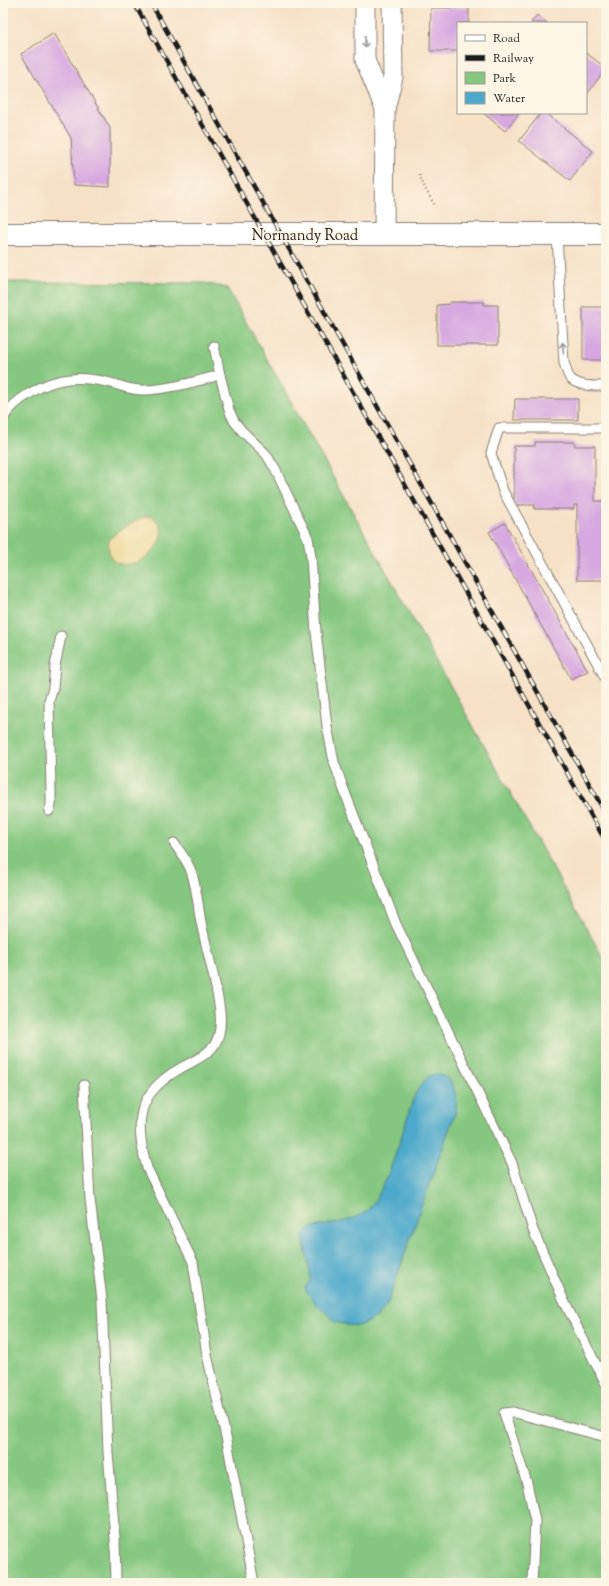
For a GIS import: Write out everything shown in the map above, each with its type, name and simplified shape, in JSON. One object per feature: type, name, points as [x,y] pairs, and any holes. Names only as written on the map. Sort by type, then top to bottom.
[{"type":"street","points":[[365,3],[365,60],[384,109]]},
{"type":"street","points":[[384,235],[384,109],[393,77],[392,3]]},
{"type":"street","name":"Normandy Road","points":[[3,234],[606,234]]},
{"type":"lane","points":[[557,235],[564,363],[569,377],[576,382],[591,386],[606,386]]},
{"type":"lane","points":[[214,346],[229,410],[234,421],[242,431],[266,454],[308,538],[311,557],[317,640],[327,726],[334,762],[344,790],[396,924],[512,1163],[534,1230],[566,1303],[606,1384]]},
{"type":"lane","points":[[3,419],[6,412],[22,398],[42,386],[61,379],[94,380],[127,388],[144,390],[160,389],[220,375]]},
{"type":"lane","points":[[606,428],[498,428],[491,453],[503,491],[606,679]]},
{"type":"lane","points":[[49,811],[51,805],[51,792],[49,701],[53,688],[55,666],[61,636]]},
{"type":"lane","points":[[174,843],[186,861],[192,873],[195,884],[201,922],[220,1011],[220,1032],[216,1042],[204,1056],[172,1073],[153,1090],[146,1099],[141,1111],[140,1125],[143,1153],[147,1168],[193,1262],[207,1355],[227,1440],[254,1583]]},
{"type":"lane","points":[[84,1085],[90,1200],[102,1300],[108,1452],[115,1538],[116,1583]]},
{"type":"lane","points":[[532,1583],[535,1521],[527,1483],[504,1413],[513,1412],[606,1437]]},
{"type":"path","points":[[419,175],[434,204]]},
{"type":"green space","points":[[5,282],[205,283],[227,288],[606,963],[606,1583],[3,1583],[3,398],[7,397]]},
{"type":"sand","points":[[148,516],[157,521],[161,529],[160,538],[156,547],[148,556],[138,562],[126,564],[114,562],[110,555],[108,544],[111,538],[126,526]]},
{"type":"water","points":[[435,1074],[447,1078],[451,1082],[455,1093],[456,1111],[387,1305],[378,1316],[358,1326],[335,1322],[316,1305],[312,1297],[306,1291],[305,1288],[311,1279],[303,1237],[304,1233],[314,1227],[352,1219],[364,1213],[372,1205],[380,1192],[394,1158],[415,1094],[421,1084],[429,1076]]},
{"type":"building","points":[[431,8],[469,8],[469,22],[457,22],[457,51],[430,51]]},
{"type":"building","points":[[537,15],[546,22],[532,22]]},
{"type":"building","points":[[54,33],[110,128],[110,187],[74,185],[71,138],[21,54]]},
{"type":"building","points":[[587,54],[606,68],[587,95]]},
{"type":"building","points":[[484,114],[518,114],[505,131]]},
{"type":"building","points":[[540,114],[546,114],[593,151],[570,181],[519,141]]},
{"type":"building","points":[[450,302],[484,302],[484,305],[498,305],[498,345],[437,345],[437,305],[450,304]]},
{"type":"building","points":[[583,307],[606,307],[606,360],[583,360]]},
{"type":"building","points":[[515,399],[578,399],[578,420],[514,420]]},
{"type":"building","points":[[535,442],[574,442],[575,446],[595,446],[595,501],[606,501],[606,580],[577,580],[577,505],[574,505],[574,509],[534,509],[535,505],[514,505],[514,446],[535,446]]},
{"type":"building","points":[[505,523],[588,671],[571,679],[489,532]]},
{"type":"railway","points":[[134,3],[606,842]]},
{"type":"railway","points":[[151,3],[606,814]]}]
